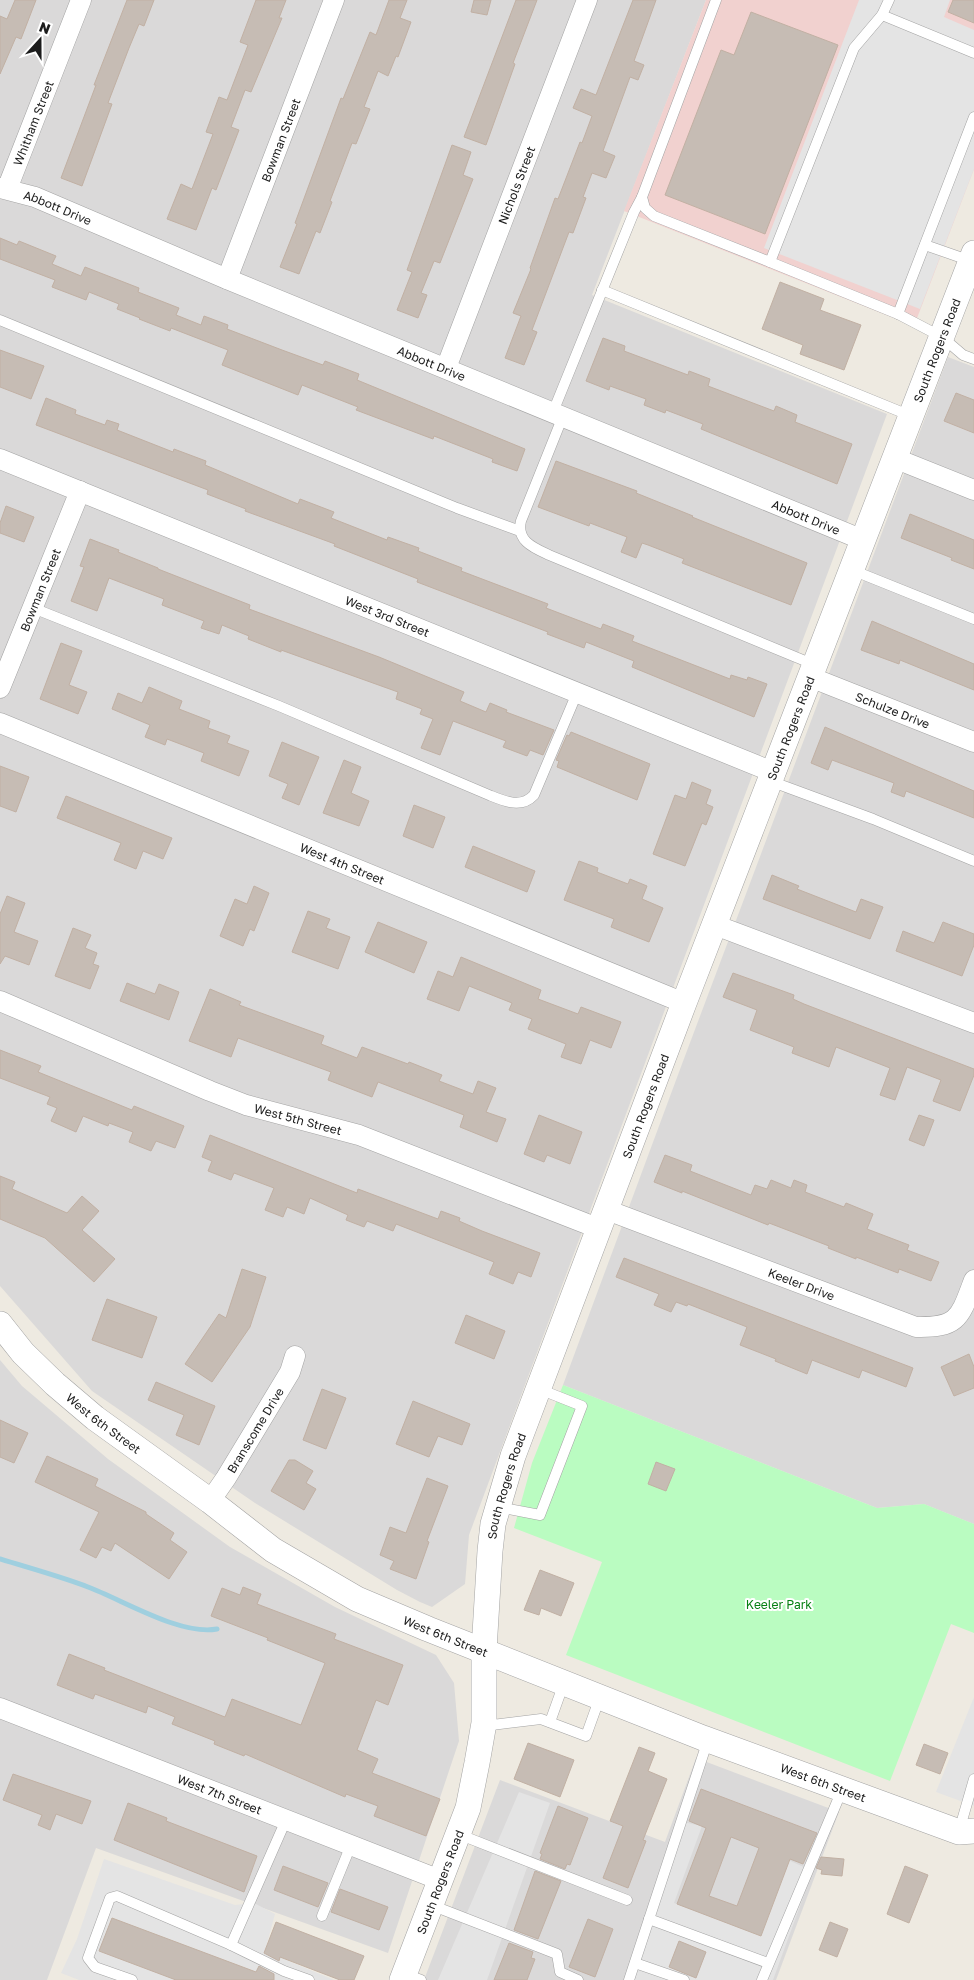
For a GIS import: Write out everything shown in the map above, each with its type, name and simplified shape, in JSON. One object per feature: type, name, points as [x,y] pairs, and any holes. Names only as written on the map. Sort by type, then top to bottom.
[{"type":"street","name":"Whitham Street","points":[[3,189],[81,0]]},
{"type":"street","name":"Bowman Street","points":[[227,279],[334,0]]},
{"type":"street","name":"Nichols Street","points":[[446,368],[587,0]]},
{"type":"street","name":"Abbott Drive","points":[[3,189],[35,198],[227,279],[863,540]]},
{"type":"street","name":"South Rogers Road","points":[[409,1978],[431,1905],[468,1808],[483,1726],[484,1650],[493,1524],[513,1456],[684,1003],[910,416],[973,259]]},
{"type":"street","points":[[894,458],[974,490]]},
{"type":"street","name":"West 3rd Street","points":[[0,459],[577,693],[772,777]]},
{"type":"street","name":"Bowman Street","points":[[0,688],[80,491]]},
{"type":"street","name":"Schulze Drive","points":[[812,671],[974,742]]},
{"type":"street","name":"West 4th Street","points":[[0,723],[684,1003]]},
{"type":"street","points":[[715,925],[974,1023]]},
{"type":"street","name":"West 5th Street","points":[[0,1001],[246,1105],[359,1135],[603,1220]]},
{"type":"street","name":"Keeler Drive","points":[[603,1220],[916,1327],[937,1327],[950,1323],[963,1310],[974,1280]]},
{"type":"street","name":"West 6th Street","points":[[0,1324],[23,1353],[95,1418],[210,1501],[273,1550],[357,1599],[708,1740],[969,1837]]},
{"type":"street","name":"Branscome Drive","points":[[210,1501],[290,1372],[295,1356]]},
{"type":"street","name":"West 7th Street","points":[[0,1708],[440,1880]]},
{"type":"lane","points":[[716,0],[642,197],[602,290],[521,521],[520,531],[527,544],[540,552],[812,671]]},
{"type":"lane","points":[[770,262],[854,48],[882,15],[888,0]]},
{"type":"lane","points":[[882,15],[974,53]]},
{"type":"lane","points":[[898,314],[974,117]]},
{"type":"lane","points":[[642,197],[645,208],[654,216],[898,314],[942,337],[963,354],[974,359]]},
{"type":"lane","points":[[925,244],[973,259]]},
{"type":"lane","points":[[602,290],[910,416]]},
{"type":"lane","points":[[0,320],[457,508],[520,531]]},
{"type":"lane","points":[[851,570],[974,619]]},
{"type":"lane","points":[[32,608],[279,706],[489,795],[515,804],[525,802],[534,795],[577,693]]},
{"type":"lane","points":[[772,777],[974,861]]},
{"type":"lane","points":[[498,1507],[540,1515],[582,1406],[538,1389]]},
{"type":"lane","points":[[550,1722],[565,1682]]},
{"type":"lane","points":[[483,1726],[541,1719],[586,1736],[600,1697]]},
{"type":"lane","points":[[629,1980],[708,1740]]},
{"type":"lane","points":[[969,1837],[974,1779]]},
{"type":"lane","points":[[762,1980],[842,1789]]},
{"type":"lane","points":[[231,1945],[286,1820]]},
{"type":"lane","points":[[458,1834],[627,1900]]},
{"type":"lane","points":[[322,1916],[351,1844]]},
{"type":"lane","points":[[132,1980],[95,1967],[88,1958],[110,1898],[117,1896],[231,1945],[283,1975],[309,1980]]},
{"type":"lane","points":[[431,1905],[557,1954],[560,1972],[578,1980]]},
{"type":"lane","points":[[650,1919],[768,1963]]},
{"type":"lane","points":[[635,1963],[684,1980]]},
{"type":"shaded area","points":[[0,0],[706,0],[592,295],[887,414],[469,1535],[465,1584],[432,1607],[397,1590],[255,1503],[92,1391],[0,1286]]},
{"type":"shaded area","points":[[706,0],[974,0],[974,169],[914,326],[624,211]]},
{"type":"shaded area","points":[[859,0],[950,0],[944,17],[974,30],[974,169],[920,309],[764,248]]},
{"type":"shaded area","points":[[948,357],[974,367],[974,1524],[924,1504],[877,1508],[563,1385]]},
{"type":"shaded area","points":[[0,1360],[22,1386],[108,1459],[230,1547],[335,1607],[436,1655],[454,1683],[459,1741],[388,1953],[96,1848],[47,1980],[0,1980]]},
{"type":"shaded area","points":[[974,1697],[974,1806],[936,1792]]},
{"type":"shaded area","points":[[696,1758],[839,1812],[776,1980],[424,1980],[500,1780],[665,1842]]},
{"type":"shaded area","points":[[519,1792],[550,1803],[487,1980],[438,1980]]},
{"type":"shaded area","points":[[683,1822],[702,1826],[674,1903],[760,1934],[786,1859],[806,1868],[811,1876],[773,1980],[626,1980]]},
{"type":"shaded area","points":[[104,1859],[235,1905],[254,1903],[275,1914],[265,1951],[334,1980],[79,1980],[61,1973],[77,1939]]},
{"type":"green space","name":"Keeler Park","points":[[563,1385],[877,1508],[924,1504],[974,1524],[974,1633],[951,1624],[890,1781],[566,1655],[602,1562],[514,1528],[532,1463]]},
{"type":"building","points":[[15,0],[36,0],[21,39],[16,37],[0,74],[0,16],[7,19]]},
{"type":"building","points":[[127,0],[154,0],[144,26],[139,24],[129,48],[108,103],[112,104],[82,186],[61,178]]},
{"type":"building","points":[[256,0],[286,0],[279,18],[282,18],[251,92],[245,90],[231,127],[239,130],[216,190],[212,188],[196,230],[167,219],[181,184],[192,189],[213,134],[206,132],[219,97],[227,100],[248,45],[240,42]]},
{"type":"building","points":[[389,0],[407,0],[400,18],[411,22],[398,57],[396,56],[388,76],[378,71],[364,107],[370,109],[356,144],[352,143],[320,233],[316,231],[299,274],[280,267],[341,98],[343,99],[370,32],[376,35]]},
{"type":"building","points":[[474,0],[491,0],[487,15],[471,12]]},
{"type":"building","points":[[516,0],[537,0],[513,63],[515,64],[486,145],[464,137]]},
{"type":"building","points":[[633,0],[656,0],[634,61],[644,65],[638,80],[630,77],[603,151],[615,156],[606,178],[592,173],[583,197],[586,198],[573,233],[569,232],[532,330],[537,332],[524,365],[505,358],[521,316],[513,313],[531,269],[555,198],[558,199],[592,116],[573,108],[581,89],[596,95]]},
{"type":"building","points":[[953,0],[974,0],[974,23],[948,12]]},
{"type":"building","points":[[751,12],[838,45],[765,234],[665,195],[721,50],[734,55]]},
{"type":"building","points":[[452,145],[471,152],[463,175],[473,179],[440,263],[434,261],[421,293],[427,295],[418,318],[397,310],[412,272],[407,270]]},
{"type":"building","points":[[0,238],[17,245],[19,241],[56,256],[52,264],[81,276],[85,267],[139,288],[138,292],[179,308],[176,315],[201,325],[204,316],[228,325],[227,329],[282,350],[323,365],[325,361],[359,374],[357,380],[525,449],[517,471],[492,462],[493,459],[434,436],[433,439],[356,410],[358,407],[302,385],[298,395],[222,365],[228,350],[171,328],[170,331],[139,319],[117,309],[119,304],[89,292],[86,300],[52,287],[55,280],[0,259]]},
{"type":"building","points":[[780,282],[824,299],[820,310],[861,325],[844,370],[800,354],[803,345],[762,329]]},
{"type":"building","points":[[603,338],[625,346],[624,351],[688,375],[689,371],[710,379],[708,386],[774,411],[776,406],[797,415],[795,422],[852,444],[837,484],[701,429],[703,424],[666,410],[665,413],[644,405],[646,399],[610,386],[609,390],[586,381]]},
{"type":"building","points":[[0,350],[44,366],[31,399],[0,387]]},
{"type":"building","points":[[956,393],[974,400],[974,433],[944,421]]},
{"type":"building","points":[[46,398],[76,410],[75,414],[105,425],[107,420],[119,424],[117,430],[173,452],[174,449],[206,461],[205,465],[298,504],[300,499],[334,512],[331,518],[387,540],[388,537],[419,548],[418,551],[462,568],[461,571],[548,604],[546,608],[601,629],[603,624],[634,636],[632,641],[730,679],[731,675],[747,680],[748,677],[767,684],[754,717],[632,667],[634,661],[586,642],[584,648],[547,634],[548,632],[417,582],[418,579],[334,546],[335,544],[245,511],[246,509],[207,494],[208,490],[36,425]]},
{"type":"building","points":[[556,461],[637,491],[636,493],[692,517],[807,563],[791,605],[682,563],[684,559],[642,543],[636,558],[621,552],[627,537],[590,523],[589,526],[538,507]]},
{"type":"building","points":[[6,506],[34,517],[24,542],[0,533],[0,523]]},
{"type":"building","points":[[910,514],[974,540],[974,569],[951,560],[952,558],[901,538]]},
{"type":"building","points":[[90,539],[119,550],[118,552],[158,569],[250,605],[249,609],[379,657],[464,692],[460,701],[486,712],[490,703],[507,710],[506,712],[554,730],[543,755],[530,750],[527,756],[503,747],[506,741],[453,721],[440,755],[421,748],[433,719],[420,714],[422,709],[396,699],[398,692],[281,650],[281,652],[248,639],[249,636],[222,625],[219,634],[201,628],[204,621],[162,605],[164,599],[109,578],[97,611],[71,601],[84,567],[80,566]]},
{"type":"building","points":[[872,621],[974,664],[974,690],[900,660],[899,664],[861,650]]},
{"type":"building","points":[[61,643],[82,651],[69,685],[87,692],[78,714],[40,699]]},
{"type":"building","points":[[149,687],[182,701],[179,709],[210,721],[208,728],[230,736],[227,743],[249,751],[239,776],[201,761],[204,753],[167,739],[165,745],[145,737],[150,725],[112,709],[118,693],[142,703]]},
{"type":"building","points":[[825,727],[974,791],[974,818],[906,791],[904,797],[891,792],[894,783],[832,760],[828,770],[811,763]]},
{"type":"building","points":[[571,732],[650,764],[637,800],[557,767],[559,761],[556,760],[567,735],[569,736]]},
{"type":"building","points":[[282,742],[319,757],[299,805],[282,798],[288,784],[269,776]]},
{"type":"building","points":[[344,760],[361,767],[351,793],[369,801],[359,826],[323,813]]},
{"type":"building","points":[[0,766],[29,777],[16,812],[0,806]]},
{"type":"building","points":[[692,782],[711,790],[706,804],[713,807],[706,825],[702,823],[685,866],[653,854],[675,795],[686,799]]},
{"type":"building","points":[[66,796],[172,838],[163,859],[143,851],[136,869],[114,860],[121,843],[57,818]]},
{"type":"building","points":[[414,805],[445,817],[433,848],[403,836]]},
{"type":"building","points":[[473,846],[535,871],[527,892],[465,867]]},
{"type":"building","points":[[579,861],[598,868],[597,872],[628,884],[630,879],[647,886],[642,899],[663,908],[649,942],[611,927],[614,919],[564,900]]},
{"type":"building","points":[[772,875],[799,886],[797,889],[856,912],[861,899],[883,907],[870,939],[763,899]]},
{"type":"building","points":[[254,886],[269,893],[254,931],[250,929],[243,946],[220,936],[235,899],[247,904]]},
{"type":"building","points":[[7,896],[25,903],[14,932],[38,941],[29,965],[5,956],[0,964],[0,914]]},
{"type":"building","points":[[308,911],[330,919],[326,928],[350,937],[338,969],[292,952]]},
{"type":"building","points":[[378,922],[427,942],[414,973],[365,952]]},
{"type":"building","points":[[943,922],[974,934],[974,945],[962,976],[896,951],[903,931],[934,943]]},
{"type":"building","points":[[73,928],[91,935],[85,948],[97,953],[93,964],[99,966],[90,989],[55,976]]},
{"type":"building","points":[[461,957],[541,990],[538,999],[578,1014],[581,1007],[621,1022],[611,1048],[590,1040],[581,1064],[561,1057],[566,1044],[528,1029],[532,1019],[509,1010],[512,1003],[469,986],[459,1011],[427,999],[438,971],[453,977]]},
{"type":"building","points":[[733,973],[794,995],[793,999],[804,1004],[974,1069],[974,1075],[960,1111],[933,1101],[941,1080],[907,1067],[895,1100],[880,1095],[890,1068],[836,1047],[829,1067],[792,1053],[794,1047],[750,1030],[757,1010],[723,997]]},
{"type":"building","points":[[127,983],[155,994],[159,984],[179,992],[169,1020],[120,1001]]},
{"type":"building","points":[[210,989],[241,1002],[239,1005],[324,1036],[321,1044],[357,1058],[362,1047],[442,1075],[439,1081],[473,1094],[478,1081],[496,1088],[486,1112],[506,1119],[497,1142],[460,1127],[464,1115],[378,1082],[372,1097],[328,1080],[331,1072],[238,1038],[231,1057],[189,1041]]},
{"type":"building","points":[[0,1050],[41,1066],[38,1072],[132,1110],[134,1106],[184,1126],[175,1148],[156,1141],[151,1151],[129,1142],[133,1132],[109,1123],[108,1126],[83,1116],[76,1132],[51,1121],[57,1108],[47,1104],[50,1097],[0,1078]]},
{"type":"building","points":[[539,1115],[582,1132],[570,1164],[547,1155],[544,1162],[524,1154]]},
{"type":"building","points":[[919,1115],[934,1120],[924,1146],[909,1140]]},
{"type":"building","points":[[210,1135],[357,1193],[358,1189],[438,1219],[441,1211],[460,1218],[459,1221],[482,1231],[540,1253],[531,1277],[518,1272],[513,1284],[489,1274],[494,1262],[396,1224],[393,1231],[367,1221],[364,1227],[346,1220],[348,1215],[310,1198],[304,1214],[287,1207],[283,1217],[265,1210],[274,1188],[234,1173],[231,1180],[208,1171],[212,1161],[202,1157]]},
{"type":"building","points":[[665,1155],[692,1165],[690,1171],[751,1195],[755,1185],[767,1189],[771,1180],[791,1188],[794,1180],[807,1185],[805,1192],[844,1207],[846,1203],[873,1214],[867,1229],[909,1245],[907,1250],[939,1262],[931,1281],[899,1269],[898,1273],[856,1257],[856,1259],[828,1248],[829,1246],[769,1223],[768,1225],[654,1182]]},
{"type":"building","points":[[0,1176],[15,1182],[12,1189],[67,1213],[82,1196],[99,1211],[82,1230],[115,1259],[94,1282],[45,1238],[0,1219]]},
{"type":"building","points":[[624,1258],[913,1368],[906,1387],[862,1370],[859,1378],[812,1360],[807,1374],[740,1345],[747,1327],[688,1304],[687,1306],[676,1302],[671,1312],[654,1305],[659,1294],[616,1277]]},
{"type":"building","points":[[242,1269],[266,1277],[250,1327],[212,1382],[185,1364],[219,1314],[226,1318]]},
{"type":"building","points":[[107,1299],[157,1317],[142,1358],[92,1340]]},
{"type":"building","points":[[466,1315],[505,1331],[494,1359],[455,1343]]},
{"type":"building","points":[[969,1354],[974,1367],[974,1388],[954,1396],[941,1367]]},
{"type":"building","points":[[156,1382],[215,1406],[199,1445],[176,1435],[184,1415],[148,1400]]},
{"type":"building","points":[[322,1389],[346,1398],[326,1449],[303,1440]]},
{"type":"building","points":[[413,1401],[470,1424],[462,1445],[438,1436],[429,1457],[396,1444]]},
{"type":"building","points":[[0,1420],[28,1433],[14,1463],[0,1457]]},
{"type":"building","points":[[47,1456],[98,1479],[95,1486],[146,1512],[146,1514],[174,1533],[170,1540],[187,1552],[169,1579],[115,1543],[111,1551],[102,1547],[96,1558],[80,1550],[99,1512],[35,1482]]},
{"type":"building","points":[[289,1460],[295,1460],[313,1471],[306,1483],[316,1489],[304,1510],[271,1491]]},
{"type":"building","points":[[656,1462],[675,1469],[666,1491],[648,1484]]},
{"type":"building","points":[[427,1478],[448,1486],[427,1541],[429,1542],[416,1579],[390,1569],[394,1561],[380,1555],[390,1527],[406,1533]]},
{"type":"building","points":[[540,1570],[574,1583],[561,1616],[541,1608],[539,1615],[524,1610]]},
{"type":"building","points":[[243,1587],[261,1594],[257,1604],[336,1634],[334,1639],[403,1665],[388,1705],[376,1700],[357,1750],[378,1759],[372,1773],[440,1799],[426,1836],[374,1816],[378,1806],[346,1794],[345,1797],[245,1754],[244,1756],[214,1744],[215,1741],[172,1724],[175,1717],[148,1706],[146,1713],[95,1694],[93,1699],[57,1685],[69,1654],[105,1668],[104,1670],[225,1717],[232,1699],[301,1725],[325,1663],[211,1616],[222,1588],[240,1595]]},
{"type":"building","points":[[528,1743],[574,1760],[560,1797],[514,1779]]},
{"type":"building","points":[[924,1744],[948,1753],[940,1774],[916,1765]]},
{"type":"building","points":[[639,1747],[655,1753],[648,1771],[667,1779],[643,1840],[646,1841],[628,1888],[603,1878],[623,1826],[610,1821]]},
{"type":"building","points":[[13,1774],[91,1801],[82,1824],[56,1814],[50,1830],[38,1825],[42,1815],[3,1800]]},
{"type":"building","points":[[701,1789],[817,1833],[803,1864],[790,1859],[761,1936],[677,1904],[706,1828],[689,1821]],"holes":[[[731,1837],[759,1848],[737,1906],[709,1896]]]},
{"type":"building","points":[[128,1803],[167,1818],[166,1821],[257,1856],[244,1892],[114,1840]]},
{"type":"building","points":[[558,1806],[588,1818],[570,1865],[567,1864],[565,1869],[540,1859],[542,1854],[540,1853]]},
{"type":"building","points":[[821,1857],[844,1859],[842,1876],[821,1874],[822,1870],[816,1868]]},
{"type":"building","points":[[283,1866],[328,1883],[318,1907],[274,1890]]},
{"type":"building","points":[[905,1866],[928,1875],[909,1923],[887,1914]]},
{"type":"building","points":[[535,1871],[561,1881],[538,1939],[514,1930]]},
{"type":"building","points":[[340,1889],[388,1907],[379,1930],[331,1912]]},
{"type":"building","points":[[112,1918],[256,1972],[259,1966],[274,1974],[274,1980],[176,1980],[99,1951]]},
{"type":"building","points":[[588,1919],[613,1929],[595,1977],[569,1967]]},
{"type":"building","points":[[276,1922],[364,1956],[354,1980],[340,1980],[280,1957],[279,1961],[264,1953]]},
{"type":"building","points":[[830,1922],[848,1929],[837,1957],[819,1950]]},
{"type":"building","points":[[679,1941],[706,1952],[696,1978],[669,1967]]},
{"type":"building","points":[[509,1943],[533,1952],[531,1958],[535,1959],[527,1980],[494,1980]]},
{"type":"waterway","points":[[0,1559],[88,1587],[152,1616],[170,1622],[203,1630],[217,1629]]}]
